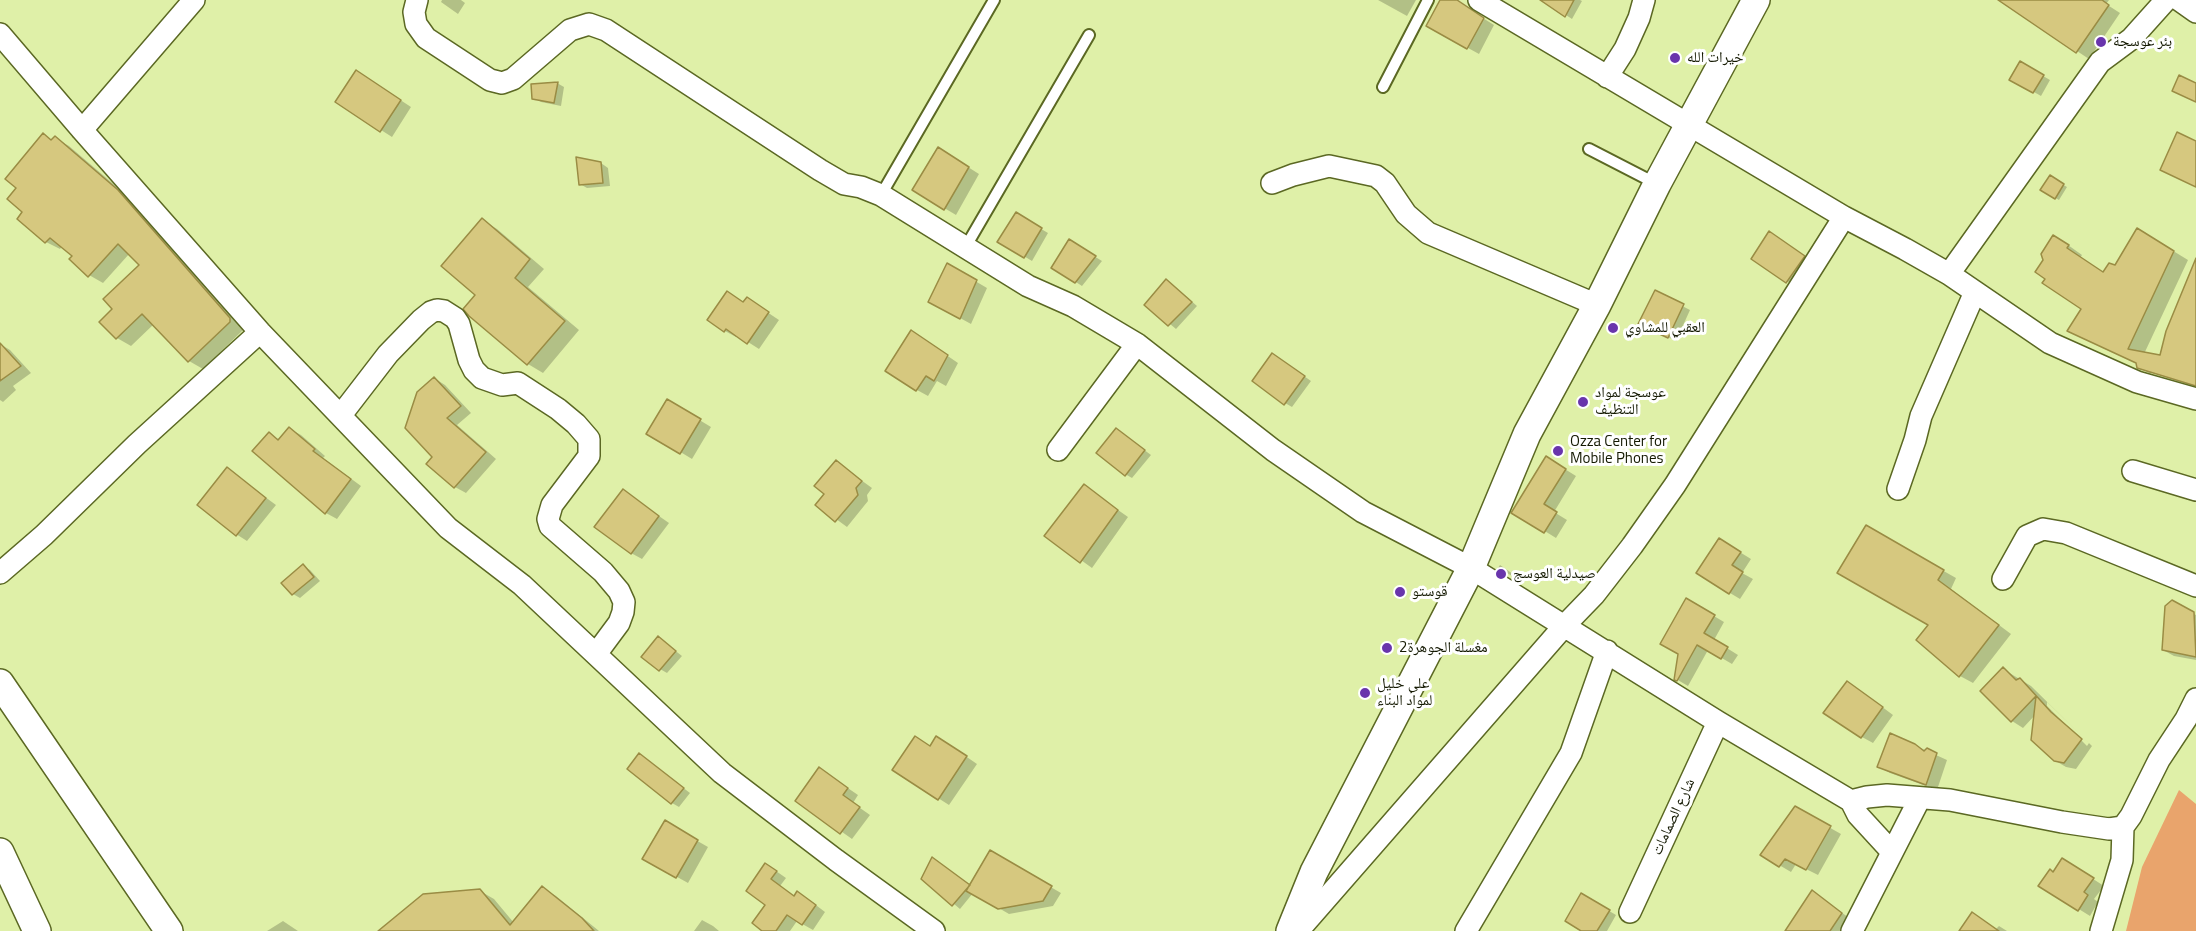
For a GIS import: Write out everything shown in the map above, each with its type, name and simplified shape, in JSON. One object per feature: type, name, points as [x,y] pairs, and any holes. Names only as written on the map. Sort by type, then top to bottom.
[{"type":"street","points":[[82,130],[194,0]]},
{"type":"street","points":[[417,0],[414,12],[416,24],[426,38],[490,80],[502,83],[513,79],[570,30],[589,24],[606,30],[820,170],[844,184],[861,187],[881,195],[1028,286],[1072,306],[1137,344],[1273,450],[1354,506],[1471,568],[1718,722],[1851,801],[1858,815],[1892,852]]},
{"type":"street","points":[[1479,0],[1844,218],[1949,274],[2050,343],[2137,382],[2196,399]]},
{"type":"street","points":[[1607,77],[1625,49],[1639,18],[1644,0]]},
{"type":"street","points":[[1290,931],[1314,872],[1471,568],[1527,434],[1756,0]]},
{"type":"street","points":[[1949,274],[2100,62],[2131,39],[2166,0]]},
{"type":"street","points":[[2179,0],[2196,12]]},
{"type":"street","points":[[0,34],[260,332],[448,528],[522,585],[722,773],[934,931]]},
{"type":"street","points":[[1272,183],[1329,166],[1376,176],[1385,183],[1406,214],[1428,233],[1597,305]]},
{"type":"street","points":[[1298,931],[1600,586],[1675,485],[1844,218]]},
{"type":"street","points":[[1898,489],[1916,440],[1921,416],[1975,292]]},
{"type":"street","points":[[341,415],[388,354],[421,320],[437,310],[450,314],[459,324],[469,360],[474,370],[482,378],[502,385],[518,382],[576,424],[589,439],[589,456],[552,505],[548,519],[550,526],[603,572],[620,591],[624,602],[619,623],[596,654]]},
{"type":"street","points":[[0,573],[44,535],[136,444],[260,332]]},
{"type":"street","points":[[1058,450],[1137,344]]},
{"type":"street","points":[[2133,471],[2196,490]]},
{"type":"street","points":[[2003,579],[2027,536],[2043,529],[2066,533],[2196,586]]},
{"type":"street","points":[[1466,931],[1571,753],[1607,651]]},
{"type":"street","points":[[0,683],[169,931]]},
{"type":"street","points":[[2101,931],[2122,860],[2123,826],[2131,816],[2159,760],[2186,719],[2196,699]]},
{"type":"street","name":"شارع الصمامات","points":[[1630,912],[1718,722]]},
{"type":"street","points":[[1851,801],[1887,795],[1950,800],[2062,822],[2109,829],[2123,826]]},
{"type":"street","points":[[1852,931],[1920,798]]},
{"type":"street","points":[[0,852],[37,931]]},
{"type":"lane","points":[[881,195],[994,0]]},
{"type":"lane","points":[[1383,87],[1428,0]]},
{"type":"lane","points":[[965,248],[1089,35]]},
{"type":"lane","points":[[1589,149],[1658,184]]},
{"type":"shaded area","points":[[2179,790],[2196,804],[2196,931],[2126,931],[2142,867]]},
{"type":"building","points":[[1440,0],[1457,0],[1484,18],[1467,49],[1426,26]]},
{"type":"building","points":[[1540,0],[1574,0],[1565,17]]},
{"type":"building","points":[[1998,0],[2102,0],[2109,5],[2076,53]]},
{"type":"building","points":[[2020,61],[2044,75],[2033,93],[2009,80]]},
{"type":"building","points":[[356,70],[401,100],[380,132],[335,102]]},
{"type":"building","points":[[2179,75],[2196,83],[2196,102],[2172,91]]},
{"type":"building","points":[[558,82],[554,103],[532,99],[531,84]]},
{"type":"building","points":[[2177,132],[2196,141],[2196,187],[2160,170]]},
{"type":"building","points":[[43,133],[51,140],[55,136],[118,190],[230,318],[230,322],[188,362],[142,314],[116,339],[99,322],[112,309],[103,299],[139,265],[118,244],[88,277],[69,259],[72,256],[50,238],[45,243],[17,219],[22,212],[7,199],[16,188],[5,179]]},
{"type":"building","points":[[938,147],[969,167],[944,210],[912,190]]},
{"type":"building","points":[[576,157],[601,162],[603,183],[579,185]]},
{"type":"building","points":[[2050,175],[2064,184],[2055,199],[2040,190]]},
{"type":"building","points":[[1016,212],[1042,228],[1024,258],[997,242]]},
{"type":"building","points":[[482,218],[530,259],[515,278],[565,321],[527,365],[469,316],[463,309],[475,295],[441,266]]},
{"type":"building","points":[[2137,228],[2174,251],[2128,349],[2160,355],[2166,331],[2196,258],[2196,386],[2137,368],[2136,363],[2067,331],[2081,309],[2042,283],[2045,279],[2035,272],[2043,260],[2041,254],[2053,235],[2069,245],[2067,248],[2103,272],[2109,263],[2115,265]]},
{"type":"building","points":[[1769,231],[1805,256],[1786,283],[1751,259]]},
{"type":"building","points":[[1069,239],[1096,256],[1075,283],[1051,268]]},
{"type":"building","points":[[947,263],[977,280],[960,319],[928,302]]},
{"type":"building","points":[[1166,279],[1192,302],[1168,326],[1144,305]]},
{"type":"building","points":[[1655,290],[1684,304],[1668,338],[1638,324]]},
{"type":"building","points":[[727,291],[743,302],[747,297],[769,312],[747,344],[726,329],[724,332],[707,320]]},
{"type":"building","points":[[911,330],[948,355],[934,381],[926,376],[916,391],[885,371]]},
{"type":"building","points":[[0,343],[21,366],[0,381]]},
{"type":"building","points":[[1272,353],[1305,376],[1284,405],[1252,381]]},
{"type":"building","points":[[434,377],[461,406],[447,418],[486,452],[454,488],[426,464],[432,457],[405,428],[417,392]]},
{"type":"building","points":[[667,399],[701,419],[680,454],[646,434]]},
{"type":"building","points":[[289,427],[315,449],[313,451],[351,479],[325,514],[252,451],[269,432],[278,440]]},
{"type":"building","points":[[1116,428],[1145,450],[1125,476],[1096,453]]},
{"type":"building","points":[[1546,456],[1566,469],[1544,504],[1557,512],[1544,533],[1511,513]]},
{"type":"building","points":[[836,460],[862,481],[856,488],[858,495],[835,522],[815,505],[824,494],[814,486]]},
{"type":"building","points":[[227,467],[266,498],[236,536],[197,505]]},
{"type":"building","points":[[1084,484],[1118,510],[1080,563],[1044,536]]},
{"type":"building","points":[[623,489],[659,516],[631,554],[594,527]]},
{"type":"building","points":[[1866,525],[1944,570],[1938,580],[1999,625],[1959,677],[1916,640],[1928,625],[1837,573]]},
{"type":"building","points":[[1719,538],[1741,552],[1732,565],[1743,572],[1729,594],[1696,573]]},
{"type":"building","points":[[303,564],[314,577],[292,595],[281,583]]},
{"type":"building","points":[[1686,598],[1715,615],[1704,633],[1728,647],[1721,659],[1697,645],[1677,681],[1674,680],[1678,654],[1660,644]]},
{"type":"building","points":[[2172,600],[2194,612],[2196,657],[2162,650],[2165,606]]},
{"type":"building","points":[[658,636],[676,651],[659,671],[641,657]]},
{"type":"building","points":[[2003,667],[2016,680],[2020,678],[2051,712],[2082,739],[2064,763],[2054,761],[2031,740],[2036,696],[2011,722],[1980,691]]},
{"type":"building","points":[[1847,681],[1883,707],[1861,738],[1823,713]]},
{"type":"building","points":[[1890,733],[1915,744],[1924,751],[1927,748],[1937,753],[1926,785],[1877,767]]},
{"type":"building","points":[[915,736],[930,746],[936,736],[967,756],[938,800],[892,770]]},
{"type":"building","points":[[639,753],[684,788],[671,804],[627,769]]},
{"type":"building","points":[[819,767],[848,788],[843,795],[860,807],[840,834],[795,801]]},
{"type":"building","points":[[1795,806],[1831,826],[1806,870],[1785,859],[1779,867],[1760,855]]},
{"type":"building","points":[[665,820],[698,840],[676,878],[642,859]]},
{"type":"building","points":[[990,850],[1052,886],[1043,901],[998,909],[966,891]]},
{"type":"building","points":[[932,857],[970,885],[952,906],[921,879]]},
{"type":"building","points":[[2062,858],[2094,878],[2084,892],[2088,895],[2078,911],[2038,886],[2050,869],[2053,872]]},
{"type":"building","points":[[765,863],[777,871],[771,879],[794,896],[797,891],[816,905],[802,925],[787,915],[776,931],[762,931],[752,923],[765,905],[746,891]]},
{"type":"building","points":[[542,886],[582,918],[594,931],[378,931],[423,894],[480,889],[510,925]]},
{"type":"building","points":[[1812,890],[1842,913],[1830,931],[1785,931]]},
{"type":"building","points":[[1581,893],[1610,910],[1597,931],[1581,931],[1565,921]]},
{"type":"building","points":[[1972,912],[1999,931],[1959,931]]},
{"type":"place","name":"بئر عوسجة","points":[[2101,42]]},
{"type":"place","name":"خيرات الله","points":[[1675,58]]},
{"type":"place","name":"العقبي للمشاوي","points":[[1613,328]]},
{"type":"place","name":"عوسجة لمواد التنظيف","points":[[1583,402]]},
{"type":"place","name":"Ozza Center for Mobile Phones","points":[[1558,451]]},
{"type":"place","name":"صيدلية العوسج","points":[[1501,574]]},
{"type":"place","name":"قوستو","points":[[1400,592]]},
{"type":"place","name":"مغسلة الجوهرة2","points":[[1387,648]]},
{"type":"place","name":"علي خليل لمواد البناء","points":[[1365,693]]}]
